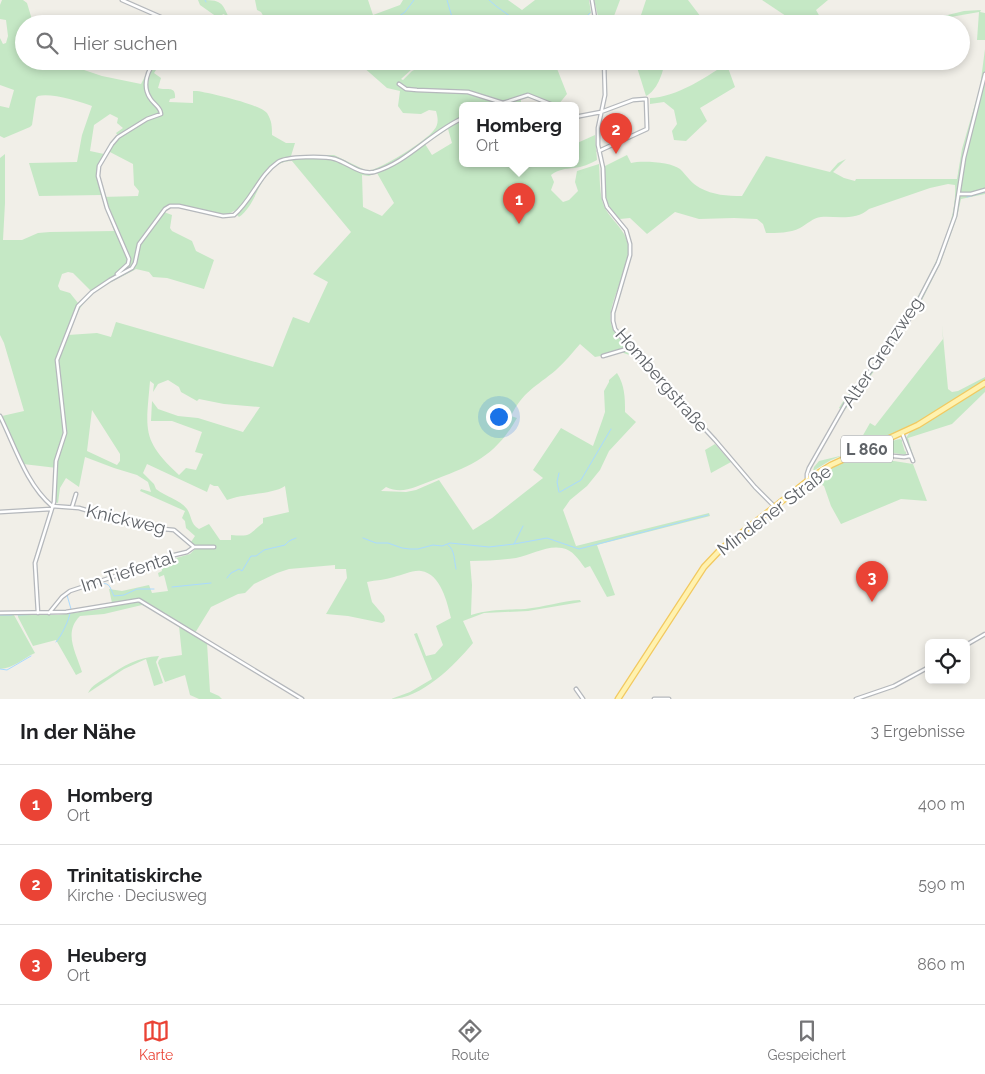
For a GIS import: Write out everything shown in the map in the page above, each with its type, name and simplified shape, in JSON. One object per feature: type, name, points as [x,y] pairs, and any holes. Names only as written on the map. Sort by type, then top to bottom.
[{"type":"main road","name":"Mindener Straße","points":[[618,699],[709,561],[807,480],[831,465],[902,433],[932,417],[985,383]]},
{"type":"street","points":[[122,0],[156,15]]},
{"type":"street","points":[[592,0],[594,15]]},
{"type":"street","points":[[114,277],[128,264],[129,259],[107,208],[98,176],[99,166],[118,137],[148,119],[161,114],[160,110],[148,96],[146,86],[149,70]]},
{"type":"street","name":"Hombergstraße","points":[[605,70],[606,88],[598,128],[605,204],[622,225],[630,244],[630,254],[612,317],[615,329],[630,348],[774,506]]},
{"type":"street","name":"Alter Grenzweg","points":[[807,480],[809,468],[840,413],[893,343],[919,301],[938,263],[954,216],[964,158],[985,74]]},
{"type":"street","points":[[399,84],[406,88],[417,90],[468,92],[500,102]]},
{"type":"street","points":[[506,102],[525,96],[532,96],[546,102]]},
{"type":"street","points":[[579,117],[601,112],[633,100],[646,99],[647,129],[599,151]]},
{"type":"street","points":[[38,613],[35,563],[54,502],[56,461],[65,433],[57,369],[58,356],[78,306],[92,292],[114,277],[132,268],[135,263],[138,244],[161,213],[170,206],[179,206],[223,216],[234,215],[269,170],[280,160],[288,158],[331,158],[364,172],[372,172],[391,164],[436,132],[459,120]]},
{"type":"street","points":[[959,194],[971,194],[985,190]]},
{"type":"street","points":[[603,356],[630,348]]},
{"type":"street","points":[[0,416],[24,467],[52,508]]},
{"type":"street","points":[[902,433],[910,456],[914,461]]},
{"type":"street","points":[[871,456],[873,454],[910,456]]},
{"type":"street","points":[[72,507],[76,494]]},
{"type":"street","name":"Knickweg","points":[[0,512],[72,507],[113,518],[134,521],[152,528],[174,530],[194,547]]},
{"type":"street","name":"Im Tiefental","points":[[50,613],[62,597],[70,591],[166,557],[186,552],[194,547],[214,547]]},
{"type":"street","points":[[0,613],[66,612],[134,600],[142,601],[302,699]]},
{"type":"street","points":[[970,643],[985,634]]},
{"type":"street","points":[[856,699],[894,686],[925,669]]},
{"type":"street","points":[[576,689],[583,699]]},
{"type":"street","points":[[654,699],[669,699]]},
{"type":"green space","points":[[2,0],[23,0],[27,3],[31,15],[15,15],[15,70],[84,70],[102,76],[141,84],[148,70],[156,70],[154,73],[161,78],[158,88],[174,91],[175,98],[170,99],[169,102],[193,103],[193,91],[197,91],[223,96],[255,106],[267,113],[271,121],[272,135],[286,143],[295,143],[291,156],[334,155],[367,171],[382,166],[413,148],[436,128],[438,119],[436,111],[429,110],[421,114],[403,113],[398,106],[400,91],[387,88],[367,70],[411,70],[401,79],[403,80],[414,70],[558,70],[567,94],[560,102],[543,102],[526,98],[521,99],[521,102],[459,102],[459,167],[579,167],[579,142],[595,135],[597,160],[577,168],[554,173],[551,175],[554,182],[551,190],[563,202],[569,200],[578,191],[575,182],[577,171],[599,164],[602,201],[610,216],[624,234],[628,245],[626,266],[612,309],[612,327],[619,338],[634,354],[632,356],[621,352],[595,357],[580,344],[559,367],[525,395],[511,416],[517,418],[509,431],[481,459],[415,487],[398,490],[386,487],[381,491],[406,492],[416,490],[439,480],[473,530],[492,518],[543,478],[533,470],[561,428],[593,446],[605,412],[604,391],[609,380],[617,373],[623,387],[625,412],[636,422],[609,451],[600,470],[587,486],[570,500],[563,510],[576,546],[709,513],[710,516],[597,545],[615,595],[607,597],[590,566],[585,568],[578,558],[566,549],[556,547],[516,558],[470,561],[472,585],[471,615],[492,611],[525,609],[580,600],[581,602],[528,611],[484,613],[463,621],[473,643],[457,661],[425,687],[414,693],[391,699],[410,692],[432,679],[414,634],[417,633],[426,656],[435,654],[443,645],[436,626],[451,618],[442,590],[434,577],[428,573],[414,571],[387,579],[367,582],[372,602],[384,616],[385,621],[382,623],[348,616],[326,614],[347,578],[346,569],[335,569],[335,565],[289,569],[254,584],[245,593],[238,594],[211,607],[195,633],[145,601],[132,599],[112,603],[109,589],[122,591],[149,585],[152,593],[168,591],[164,575],[159,577],[158,573],[162,571],[160,562],[168,558],[169,560],[190,554],[195,549],[191,542],[195,536],[186,528],[185,521],[182,518],[185,511],[140,491],[141,489],[151,492],[148,482],[137,475],[85,457],[79,487],[66,478],[60,488],[58,503],[55,502],[57,468],[23,464],[2,416],[24,411],[0,335],[0,158],[5,154],[3,240],[22,240],[38,233],[50,232],[114,231],[102,197],[138,196],[139,191],[134,185],[133,164],[108,151],[119,137],[116,133],[123,128],[117,123],[118,118],[110,114],[94,125],[90,151],[104,154],[98,169],[102,195],[39,196],[29,163],[77,162],[82,135],[92,106],[58,97],[38,96],[36,98],[32,125],[4,138],[0,136],[0,106],[9,108],[14,90],[0,85],[0,38],[3,44],[6,43],[8,36],[6,20],[0,19]],"holes":[[[448,129],[452,143],[432,155],[425,144]],[[292,161],[351,232],[313,274],[328,282],[309,323],[293,317],[273,367],[116,322],[111,337],[97,333],[68,335],[80,309],[94,293],[136,269],[149,272],[153,277],[167,278],[204,289],[214,260],[196,251],[192,241],[172,231],[170,228],[172,215],[161,211],[172,204],[226,215],[240,208],[242,209],[237,215],[239,217],[252,202],[266,175],[281,163]],[[377,173],[394,203],[382,216],[363,207],[362,175],[369,176]],[[73,273],[91,291],[78,303],[70,293],[60,290],[58,286],[62,274]],[[168,380],[179,387],[181,392],[197,401],[199,399],[224,404],[260,407],[243,432],[198,418],[178,416],[158,409],[152,401],[151,421],[172,421],[202,432],[195,452],[203,454],[196,470],[186,468],[179,475],[158,452],[152,443],[149,433],[147,423],[150,381],[154,384],[153,392],[158,384]],[[92,410],[120,454],[120,461],[117,465],[87,451]],[[147,464],[207,492],[210,484],[218,486],[227,500],[273,491],[285,486],[289,512],[263,518],[263,523],[250,534],[243,536],[231,535],[231,540],[220,540],[209,524],[199,529],[196,527],[187,509],[176,500],[156,489],[154,484],[143,473]]]},
{"type":"green space","points":[[198,0],[217,1],[223,6],[228,15],[214,15],[200,5]]},
{"type":"green space","points":[[255,0],[368,0],[373,15],[263,15],[257,10]]},
{"type":"green space","points":[[403,0],[508,0],[522,10],[535,0],[589,0],[591,13],[589,15],[373,15],[400,5]]},
{"type":"green space","points":[[594,0],[620,0],[614,15],[598,15]]},
{"type":"green space","points":[[646,0],[688,0],[699,15],[641,15]]},
{"type":"green space","points":[[762,0],[828,0],[816,10],[819,15],[784,15]]},
{"type":"green space","points":[[981,10],[980,12],[985,13],[985,40],[977,40],[979,12],[948,15],[964,11]]},
{"type":"green space","points":[[985,49],[985,194],[961,199],[957,217],[940,264],[921,302],[894,345],[844,411],[839,408],[894,335],[937,259],[954,208],[955,185],[948,184],[930,188],[869,209],[852,217],[818,218],[796,230],[779,233],[766,233],[763,224],[757,219],[699,219],[675,212],[647,234],[630,218],[620,219],[609,206],[605,195],[605,166],[627,155],[631,163],[656,162],[676,167],[700,188],[715,194],[731,196],[742,196],[766,156],[830,172],[838,163],[846,159],[833,172],[855,181],[856,179],[957,179],[962,149],[980,87]]},
{"type":"green space","points":[[638,70],[663,70],[656,86],[646,96]]},
{"type":"green space","points":[[716,70],[729,70],[735,87],[700,108],[707,121],[686,141],[674,140],[672,131],[677,124],[674,110],[664,102],[650,104],[650,98],[660,97],[681,90]]},
{"type":"green space","points":[[942,325],[948,389],[952,392],[958,391],[985,377],[985,392],[952,424],[908,438],[914,459],[906,438],[911,427],[889,437],[887,435],[845,455],[864,444],[862,437],[870,423],[875,426],[943,339]]},
{"type":"green space","points":[[900,439],[902,440],[906,455],[888,452],[872,453],[870,454],[870,459],[913,464],[927,501],[901,499],[841,524],[831,506],[824,486],[813,480],[855,456]]},
{"type":"green space","points":[[715,444],[731,462],[711,473],[705,450]]},
{"type":"green space","points":[[843,455],[831,460],[813,471],[819,461]]},
{"type":"green space","points":[[139,601],[149,606],[149,608],[142,605],[104,614],[80,616],[75,622],[72,629],[72,643],[82,672],[76,675],[56,640],[33,646],[18,617],[18,615],[58,615],[102,609]]},
{"type":"green space","points":[[0,615],[14,615],[35,653],[14,665],[0,669]]},
{"type":"green space","points":[[179,626],[207,643],[210,692],[222,699],[199,699],[190,695],[185,675],[165,682],[158,663],[162,658],[182,655]]},
{"type":"green space","points":[[159,656],[156,662],[163,683],[154,686],[146,659],[124,669],[88,693],[96,684],[125,666],[144,658]]},
{"type":"waterway","points":[[401,15],[414,0]]},
{"type":"waterway","points":[[447,0],[451,15]]},
{"type":"waterway","points":[[489,0],[508,15]]},
{"type":"waterway","points":[[967,197],[985,192]]},
{"type":"waterway","points":[[560,492],[581,480],[611,429]]},
{"type":"waterway","points":[[559,473],[557,482],[559,492]]},
{"type":"waterway","points":[[514,544],[547,538],[579,549],[708,515]]},
{"type":"waterway","points":[[363,538],[376,543],[388,543],[410,549],[433,545],[442,546],[450,543],[489,547],[514,544],[523,526]]},
{"type":"waterway","points":[[227,578],[231,573],[239,569],[242,571],[251,556],[256,556],[264,550],[285,545],[296,538]]},
{"type":"waterway","points":[[448,545],[453,552],[456,569]]},
{"type":"waterway","points":[[97,584],[104,583],[109,585],[114,596],[124,595],[137,589],[154,589]]},
{"type":"waterway","points":[[172,587],[211,583]]},
{"type":"waterway","points":[[67,595],[71,609]]},
{"type":"waterway","points":[[18,615],[70,613],[56,642]]},
{"type":"waterway","points":[[0,615],[12,615]]},
{"type":"waterway","points":[[0,669],[7,670],[31,656]]},
{"type":"place","name":"Trinitatiskirche","points":[[616,154]]},
{"type":"place","name":"Homberg","points":[[519,224]]},
{"type":"place","name":"Heuberg","points":[[872,602]]}]
